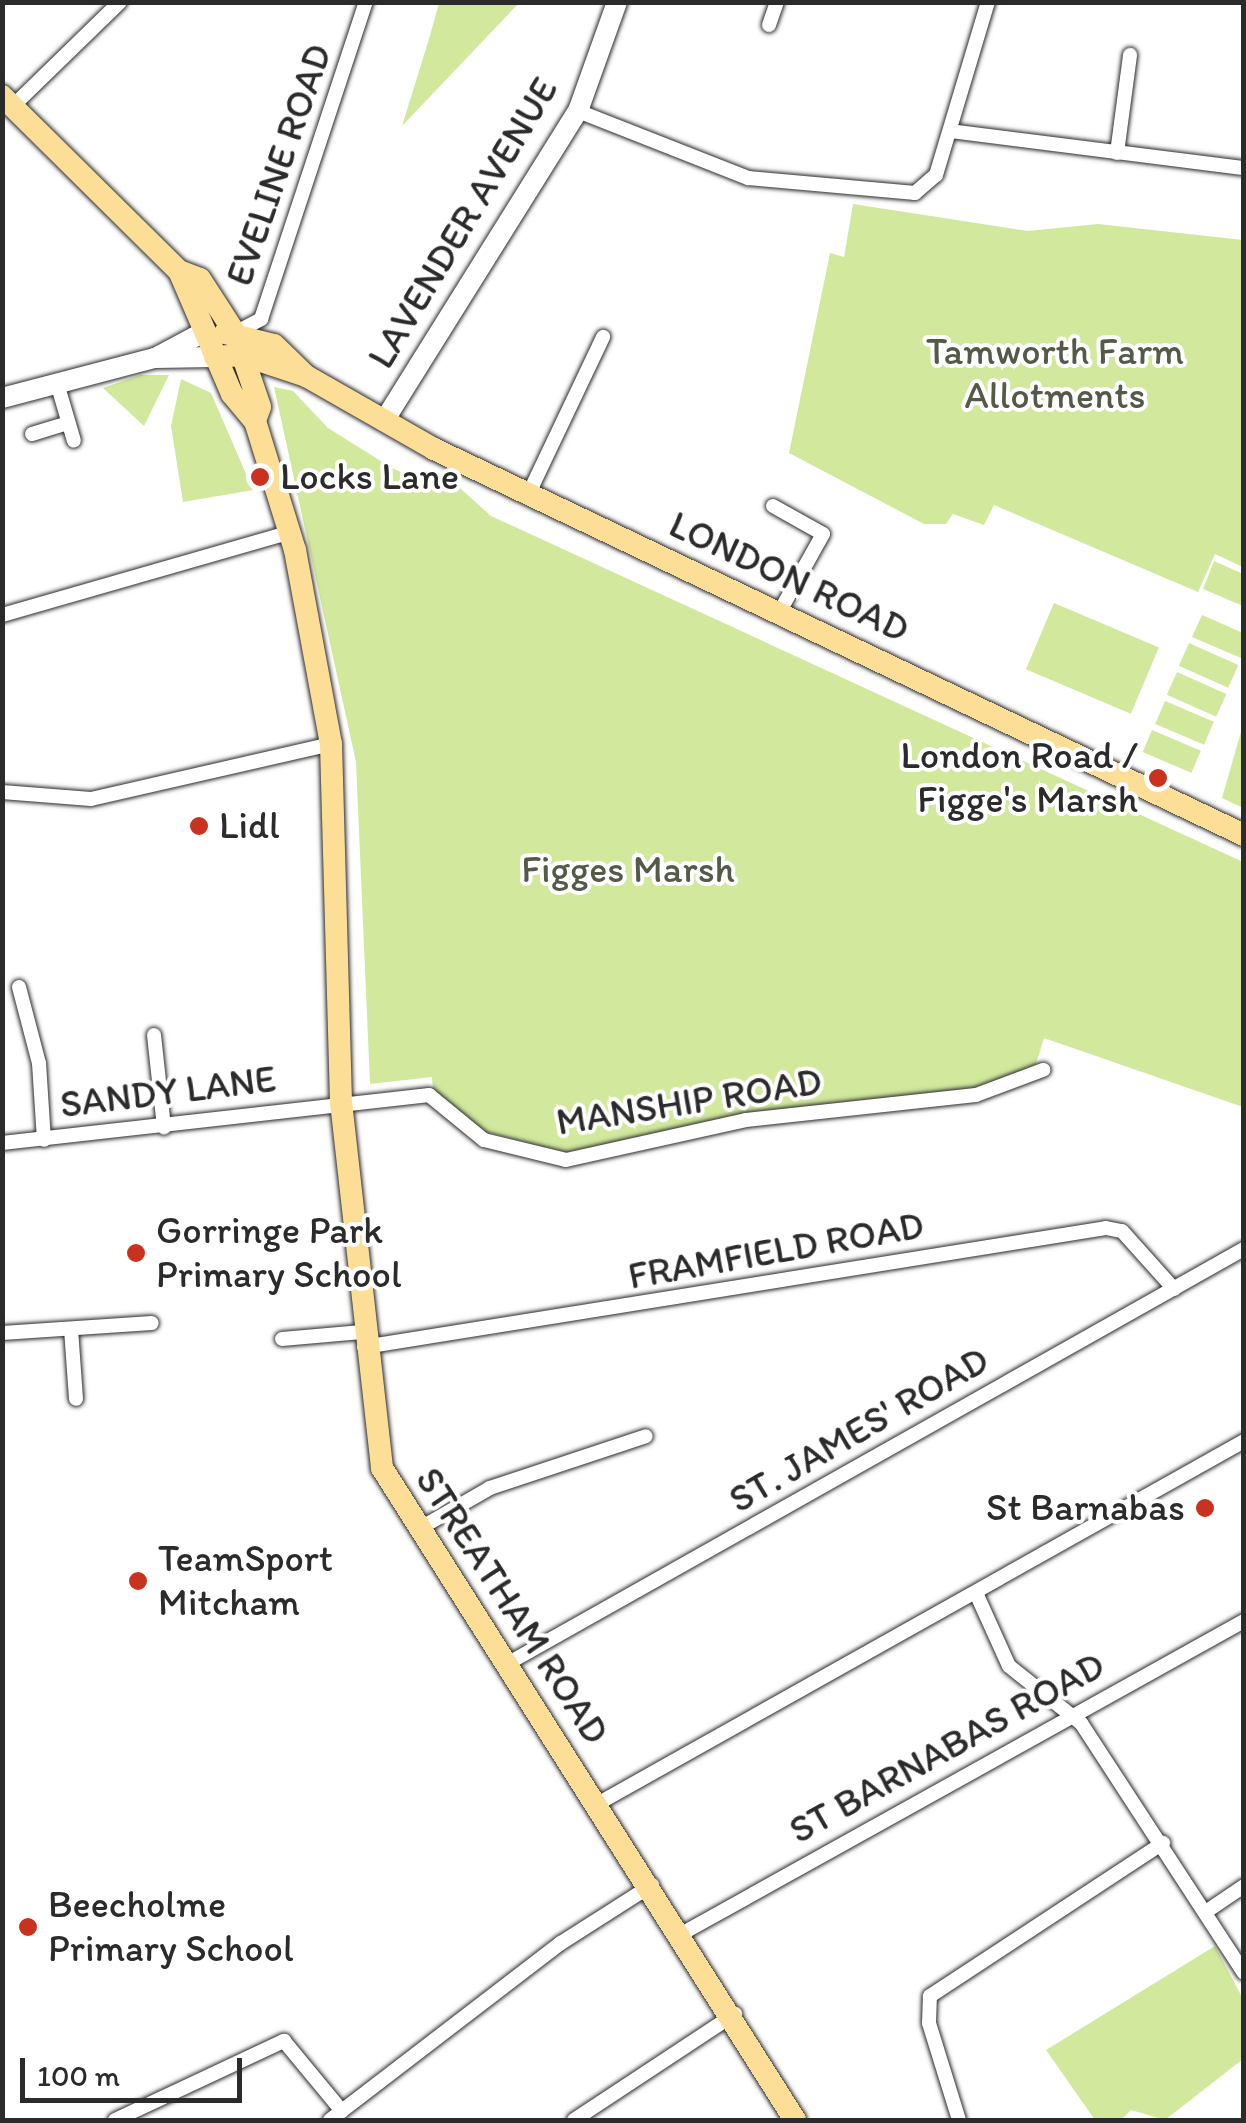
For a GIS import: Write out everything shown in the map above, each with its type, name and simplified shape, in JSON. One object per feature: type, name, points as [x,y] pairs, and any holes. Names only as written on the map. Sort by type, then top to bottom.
[{"type":"main road","points":[[8,101],[179,271],[200,279],[239,344]]},
{"type":"main road","points":[[179,271],[202,332],[239,344]]},
{"type":"main road","name":"STREATHAM ROAD","points":[[202,332],[243,416],[256,421]]},
{"type":"main road","points":[[215,357],[239,344]]},
{"type":"main road","name":"LONDON ROAD","points":[[239,344],[529,493],[1244,835]]},
{"type":"main road","name":"STREATHAM ROAD","points":[[239,344],[256,421],[291,532],[331,744],[363,1340],[380,1462],[416,1531],[653,1884],[735,2014],[795,2120]]},
{"type":"street","points":[[8,101],[120,2]]},
{"type":"street","name":"EVELINE ROAD","points":[[239,344],[260,319],[366,2]]},
{"type":"street","name":"LAVENDER AVENUE","points":[[384,421],[578,111],[618,2]]},
{"type":"street","points":[[769,24],[777,2]]},
{"type":"street","points":[[578,111],[775,184],[907,194],[936,175],[988,2]]},
{"type":"street","points":[[1118,152],[1130,55]]},
{"type":"street","points":[[950,131],[1244,168]]},
{"type":"street","points":[[156,358],[202,332]]},
{"type":"street","points":[[529,493],[603,337]]},
{"type":"street","points":[[2,398],[156,358],[215,357]]},
{"type":"street","points":[[57,383],[74,441]]},
{"type":"street","points":[[32,434],[68,422]]},
{"type":"street","points":[[773,506],[822,534],[780,612]]},
{"type":"street","points":[[2,615],[291,532]]},
{"type":"street","points":[[2,792],[91,800],[331,744]]},
{"type":"street","points":[[19,987],[39,1062],[44,1140]]},
{"type":"street","points":[[154,1035],[164,1127]]},
{"type":"street","name":"MANSHIP ROAD","points":[[350,1102],[429,1095],[484,1140],[566,1160],[746,1120],[976,1096],[1043,1070]]},
{"type":"street","name":"SANDY LANE","points":[[2,1143],[164,1127],[350,1102]]},
{"type":"street","name":"FRAMFIELD ROAD","points":[[282,1339],[363,1340],[1106,1228],[1122,1232],[1174,1289]]},
{"type":"street","name":"ST. JAMES' ROAD","points":[[505,1665],[1244,1249]]},
{"type":"street","points":[[2,1333],[152,1323]]},
{"type":"street","points":[[72,1329],[76,1399]]},
{"type":"street","points":[[416,1531],[490,1488],[646,1436]]},
{"type":"street","points":[[599,1803],[1244,1441]]},
{"type":"street","points":[[976,1593],[1016,1674],[1073,1715],[1210,1908],[1244,1973]]},
{"type":"street","name":"ST BARNABAS ROAD","points":[[683,1933],[1244,1621]]},
{"type":"street","points":[[959,2120],[929,2024],[930,1996],[1163,1843]]},
{"type":"street","points":[[115,2120],[284,2041],[336,2116],[561,1943],[653,1884]]},
{"type":"street","points":[[1210,1908],[1244,1886]]},
{"type":"street","points":[[574,2120],[735,2014]]},
{"type":"green space","points":[[439,3],[519,3],[402,126],[429,39]]},
{"type":"green space","name":"Tamworth Farm Allotments","points":[[853,204],[1028,231],[1098,224],[1243,240],[1243,567],[1215,554],[1198,592],[994,505],[984,525],[953,514],[946,524],[924,524],[789,453],[830,253],[844,257]]},
{"type":"green space","points":[[140,375],[169,375],[144,426],[103,388]]},
{"type":"green space","points":[[181,379],[211,393],[253,490],[183,502],[171,426]]},
{"type":"green space","name":"Figges Marsh","points":[[274,387],[293,391],[328,428],[392,468],[438,489],[450,479],[491,516],[1243,862],[1243,1107],[1044,1038],[1034,1070],[983,1089],[567,1153],[479,1130],[433,1090],[432,1077],[370,1084],[356,762]]},
{"type":"green space","points":[[1214,561],[1243,574],[1243,606],[1203,589]]},
{"type":"green space","points":[[1054,603],[1159,648],[1131,714],[1026,669]]},
{"type":"green space","points":[[1202,615],[1243,633],[1241,658],[1192,637]]},
{"type":"green space","points":[[1189,643],[1238,665],[1228,688],[1179,666]]},
{"type":"green space","points":[[1177,672],[1226,694],[1216,717],[1167,695]]},
{"type":"green space","points":[[1165,701],[1214,722],[1204,745],[1155,724]]},
{"type":"green space","points":[[1243,725],[1243,808],[1222,798]]},
{"type":"green space","points":[[1152,730],[1201,751],[1191,773],[1143,752]]},
{"type":"green space","points":[[1215,1946],[1243,1999],[1243,2059],[1165,2120],[1131,2110],[1121,2120],[1095,2120],[1046,2050]]},
{"type":"place","name":"Locks Lane","points":[[260,477]]},
{"type":"place","name":"London Road / Figge's Marsh","points":[[1158,778]]},
{"type":"place","name":"Lidl","points":[[199,826]]},
{"type":"place","name":"Gorringe Park Primary School","points":[[136,1253]]},
{"type":"place","name":"St Barnabas","points":[[1205,1508]]},
{"type":"place","name":"TeamSport Mitcham","points":[[138,1581]]},
{"type":"place","name":"Beecholme Primary School","points":[[28,1927]]}]
